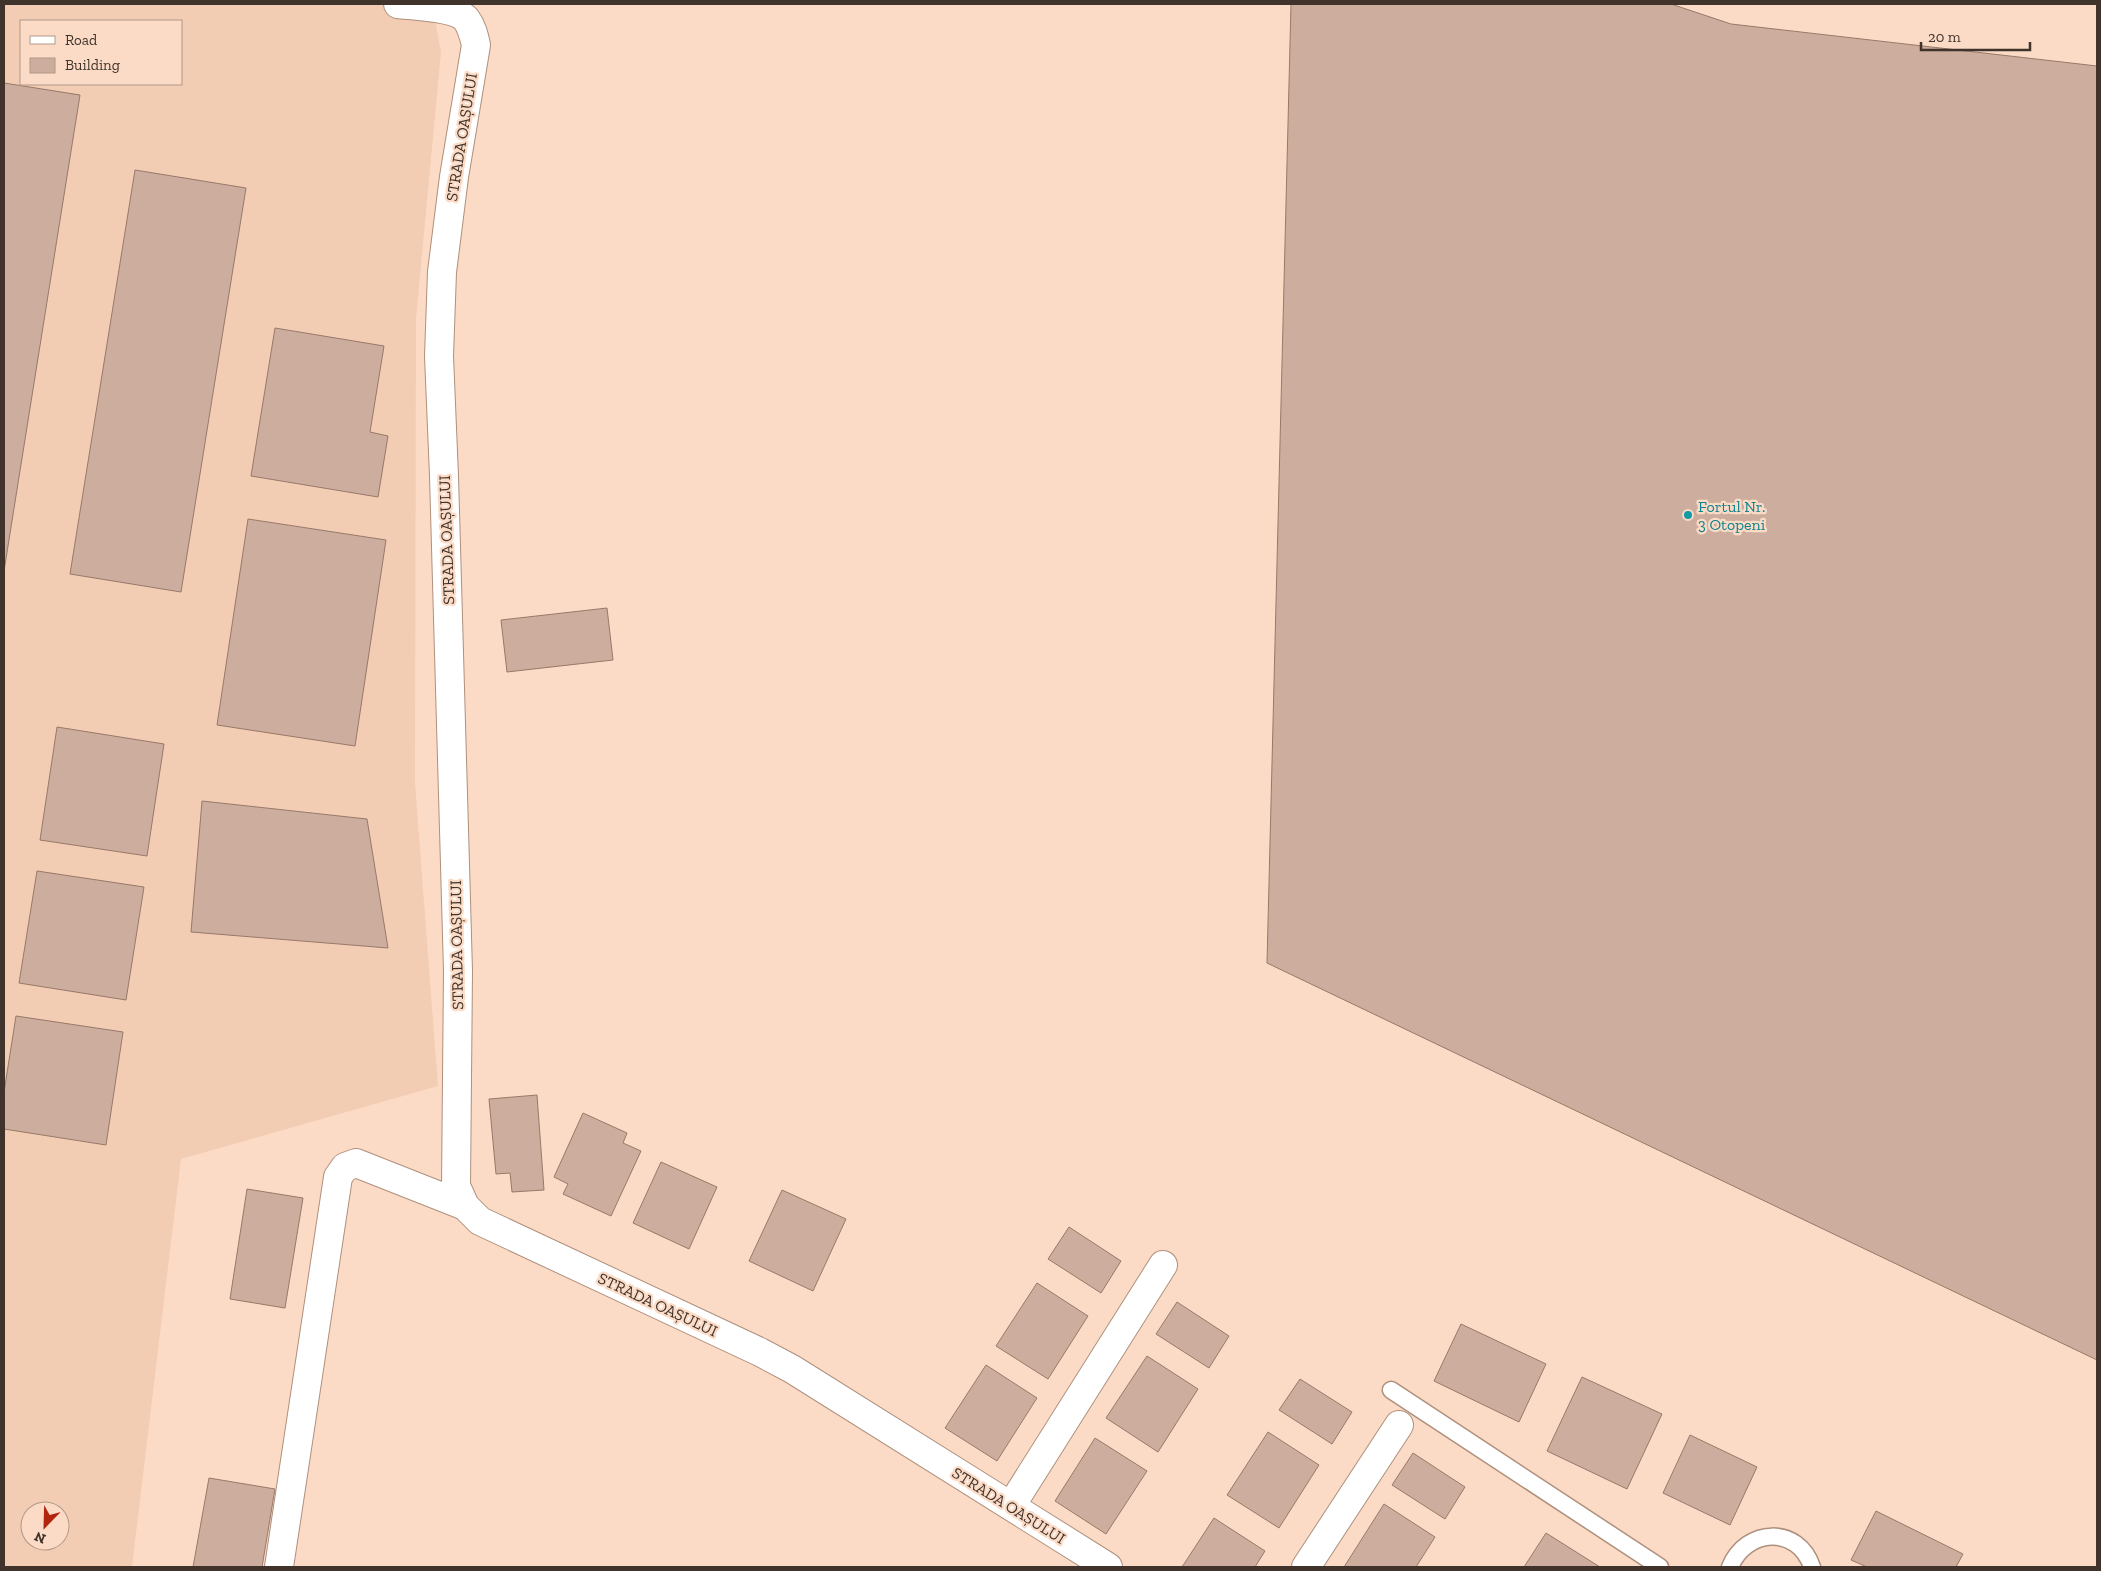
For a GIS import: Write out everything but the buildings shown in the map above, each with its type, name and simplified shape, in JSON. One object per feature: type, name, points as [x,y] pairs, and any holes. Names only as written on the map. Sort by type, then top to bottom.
[{"type":"street","name":"STRADA OAȘULUI","points":[[398,4],[455,12],[466,19],[473,31],[476,45],[454,177],[442,272],[439,356],[445,486],[458,971],[456,1186],[465,1206],[480,1221],[784,1365],[1108,1567]]},
{"type":"street","points":[[280,1567],[338,1177],[345,1167],[356,1163],[465,1206]]},
{"type":"street","points":[[1010,1506],[1163,1265]]},
{"type":"street","points":[[1306,1567],[1399,1425]]},
{"type":"lane","points":[[1391,1390],[1660,1567]]},
{"type":"lane","points":[[1730,1567],[1734,1556],[1744,1546],[1757,1539],[1772,1536],[1787,1539],[1799,1547],[1809,1558],[1812,1567]]},
{"type":"shaded area","points":[[4,4],[432,4],[441,52],[416,319],[415,783],[438,1086],[181,1159],[132,1567],[4,1567]]},
{"type":"place","name":"Fortul Nr. 3 Otopeni","points":[[1688,515]]}]
